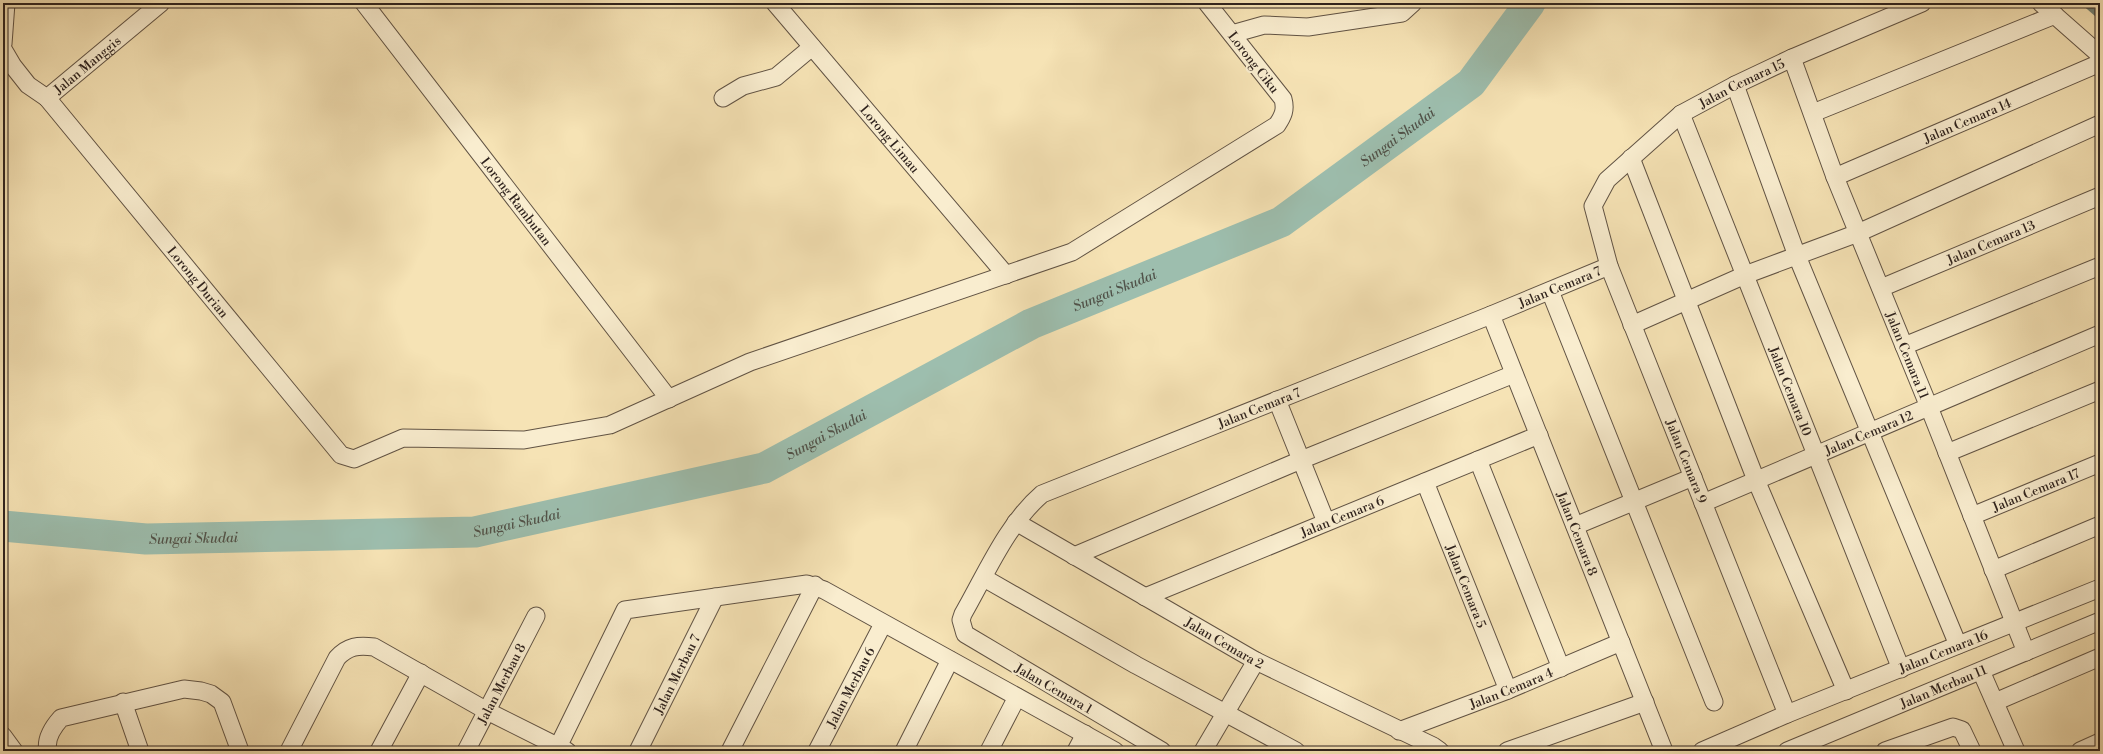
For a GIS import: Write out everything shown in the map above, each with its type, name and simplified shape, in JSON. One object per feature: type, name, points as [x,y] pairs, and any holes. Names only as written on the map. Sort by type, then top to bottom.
[{"type":"street","points":[[3,44],[6,3]]},
{"type":"street","name":"Jalan Manggis","points":[[3,49],[13,66],[28,85],[47,98],[161,3]]},
{"type":"street","name":"Lorong Rambutan","points":[[364,3],[669,399]]},
{"type":"street","name":"Lorong Limau","points":[[775,3],[1006,275]]},
{"type":"street","name":"Lorong Ciku","points":[[1006,275],[1072,252],[1277,125],[1284,113],[1283,99],[1207,3]]},
{"type":"street","points":[[1232,34],[1264,25],[1308,27],[1402,13],[1413,3]]},
{"type":"street","name":"Jalan Cemara 15","points":[[1593,206],[1607,180],[1681,114],[1735,85],[1792,58],[1922,3]]},
{"type":"street","points":[[2042,3],[2100,55]]},
{"type":"street","points":[[1813,113],[2055,15]]},
{"type":"street","points":[[723,98],[747,85],[776,77],[812,48]]},
{"type":"street","name":"Jalan Cemara 11","points":[[1792,58],[1835,177],[1929,407],[2026,652]]},
{"type":"street","name":"Jalan Cemara 14","points":[[1835,177],[2100,63]]},
{"type":"street","points":[[1735,85],[1797,256],[1871,431],[1958,645]]},
{"type":"street","name":"Lorong Durian","points":[[47,98],[341,454],[354,459],[403,438],[524,440],[610,425],[669,399]]},
{"type":"street","name":"Jalan Cemara 10","points":[[1681,114],[1901,669]]},
{"type":"street","points":[[1632,324],[1745,275],[1858,233],[2100,124]]},
{"type":"street","points":[[1631,158],[1688,301],[1756,480],[1846,691]]},
{"type":"street","name":"Jalan Cemara 13","points":[[1881,288],[2100,196]]},
{"type":"street","name":"Jalan Cemara 9","points":[[1593,206],[1609,266],[1787,714]]},
{"type":"street","name":"Jalan Cemara 7","points":[[963,614],[1016,522],[1027,506],[1042,494],[1491,315],[1609,266]]},
{"type":"street","points":[[1904,346],[2100,266]]},
{"type":"street","points":[[669,399],[750,362],[1006,275]]},
{"type":"street","points":[[1550,291],[1714,702]]},
{"type":"street","name":"Jalan Cemara 8","points":[[1491,315],[1664,751]]},
{"type":"street","name":"Jalan Cemara 12","points":[[1703,502],[1929,407],[2099,339]]},
{"type":"street","points":[[1074,556],[1301,460],[1514,374]]},
{"type":"street","points":[[1947,453],[2100,390]]},
{"type":"street","points":[[1277,400],[1326,522]]},
{"type":"street","name":"Jalan Cemara 6","points":[[1145,597],[1539,434]]},
{"type":"street","points":[[1478,460],[1561,668]]},
{"type":"street","name":"Jalan Cemara 17","points":[[1972,516],[2100,463]]},
{"type":"street","points":[[1575,526],[1693,477]]},
{"type":"street","name":"Jalan Cemara 5","points":[[1425,482],[1508,690]]},
{"type":"street","name":"Jalan Cemara 2","points":[[1016,522],[1256,661],[1433,746],[1440,751]]},
{"type":"street","points":[[1993,570],[2100,525]]},
{"type":"street","points":[[984,578],[1136,665],[1296,751]]},
{"type":"street","points":[[289,751],[337,658],[345,650],[358,645],[374,647],[561,749],[626,610],[807,584],[815,585],[1115,751]]},
{"type":"street","points":[[730,751],[815,585]]},
{"type":"street","name":"Jalan Cemara 16","points":[[1702,751],[1787,714],[2100,588]]},
{"type":"street","name":"Jalan Merbau 7","points":[[638,751],[715,597]]},
{"type":"street","name":"Jalan Cemara 1","points":[[963,614],[961,620],[962,628],[970,639],[1162,751]]},
{"type":"street","name":"Jalan Merbau 8","points":[[466,751],[536,616]]},
{"type":"street","name":"Jalan Merbau 11","points":[[1787,751],[1805,748],[2100,621]]},
{"type":"street","name":"Jalan Merbau 6","points":[[817,751],[884,624]]},
{"type":"street","name":"Jalan Cemara 4","points":[[1399,731],[1508,690],[1621,642]]},
{"type":"street","points":[[1995,702],[2100,656]]},
{"type":"street","points":[[904,751],[950,660]]},
{"type":"street","points":[[1204,751],[1256,661]]},
{"type":"street","points":[[1981,671],[2016,751]]},
{"type":"street","points":[[379,751],[421,673]]},
{"type":"street","points":[[48,751],[48,738],[53,726],[61,718],[123,702],[184,689],[211,694],[222,702],[240,751]]},
{"type":"street","points":[[989,751],[1017,697]]},
{"type":"street","points":[[123,702],[140,751]]},
{"type":"street","points":[[1507,751],[1645,702]]},
{"type":"street","points":[[1889,750],[1953,727],[1962,730],[1972,751]]},
{"type":"street","points":[[1076,751],[1085,734]]},
{"type":"street","points":[[3,736],[14,751]]},
{"type":"street","points":[[2080,751],[2100,742]]},
{"type":"waterway","name":"Sungai Skudai","points":[[3,526],[146,539],[475,532],[764,468],[1031,324],[1281,222],[1471,83],[1530,3]]},
{"type":"waterway","points":[[2084,3],[2100,17]]}]
